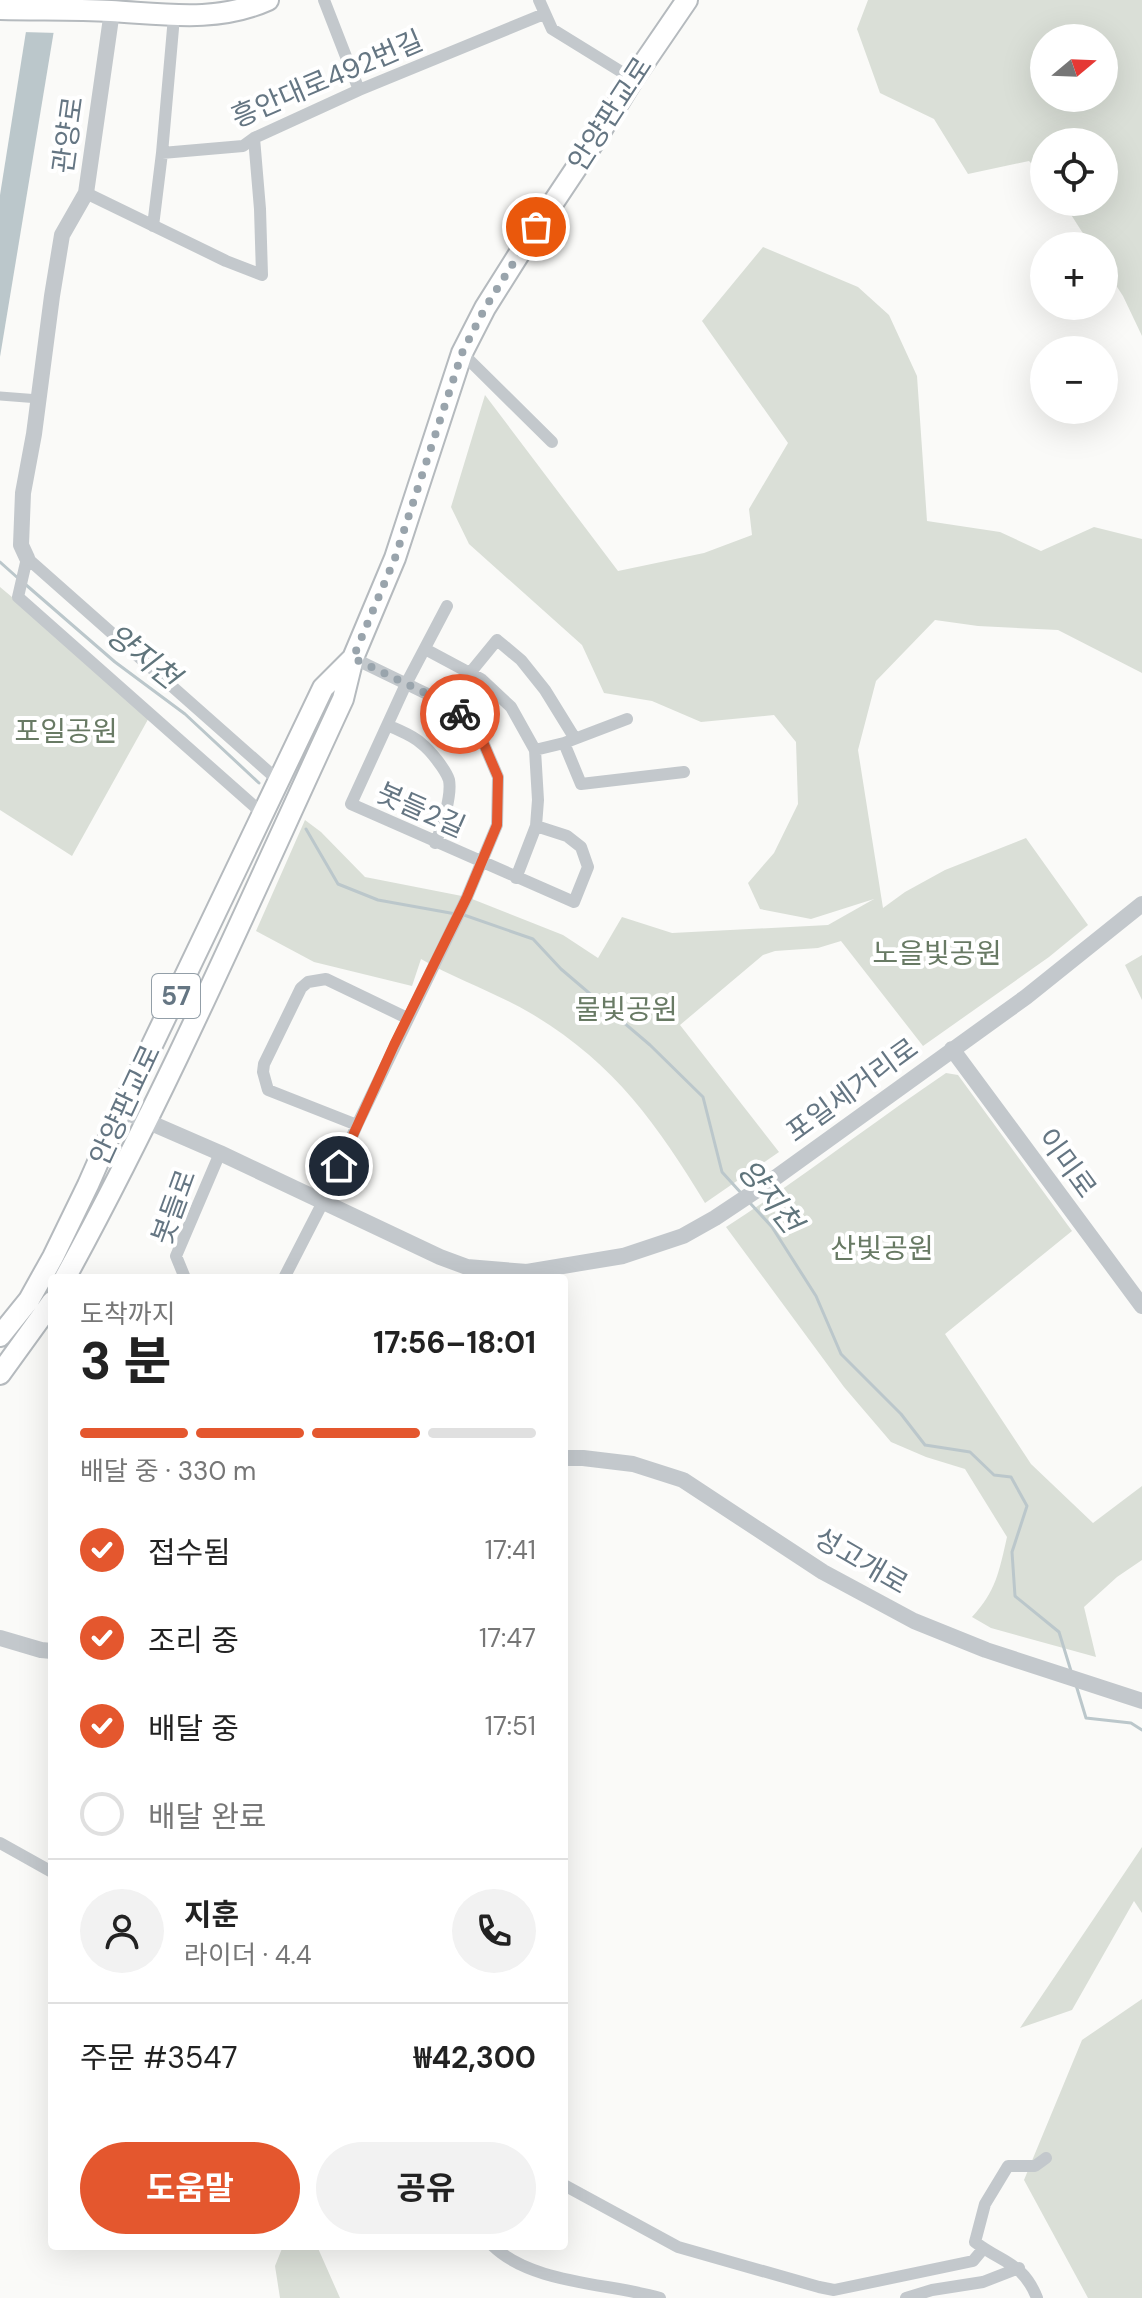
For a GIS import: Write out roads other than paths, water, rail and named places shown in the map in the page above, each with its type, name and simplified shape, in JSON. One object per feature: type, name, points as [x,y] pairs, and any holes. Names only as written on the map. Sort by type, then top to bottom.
[{"type":"main road","points":[[4,9],[106,11],[174,17],[227,13],[268,0]]},
{"type":"main road","name":"안양판교로","points":[[67,1274],[147,1120],[343,699],[353,658],[395,558],[462,353],[512,264],[687,0]]},
{"type":"main road","name":"안양판교로","points":[[0,1336],[29,1300],[53,1257],[323,688],[353,658]]},
{"type":"main road","points":[[0,1374],[48,1308]]},
{"type":"street","points":[[324,0],[359,90]]},
{"type":"street","points":[[539,0],[552,29],[633,79]]},
{"type":"street","name":"관양로","points":[[24,559],[23,493],[32,399],[62,235],[86,193],[106,11]]},
{"type":"street","name":"흥안대로492번길","points":[[162,153],[243,146],[254,138],[359,90],[544,14]]},
{"type":"street","points":[[153,226],[174,17]]},
{"type":"street","points":[[86,193],[226,261],[262,275],[254,138]]},
{"type":"street","points":[[462,353],[552,442]]},
{"type":"street","points":[[0,396],[32,399]]},
{"type":"street","points":[[24,559],[18,597],[263,814]]},
{"type":"street","points":[[24,559],[279,781]]},
{"type":"street","name":"봇들2길","points":[[447,606],[406,684],[351,804],[574,902],[588,867],[581,847],[567,836],[536,826]]},
{"type":"street","points":[[470,673],[497,640],[521,660],[545,690],[569,740],[581,784],[684,772]]},
{"type":"street","points":[[425,649],[481,679],[511,707],[535,750],[536,826],[516,878]]},
{"type":"street","points":[[286,1274],[483,863],[497,825],[498,777],[480,735],[452,706],[353,658]]},
{"type":"street","points":[[535,750],[627,719]]},
{"type":"street","points":[[388,725],[420,742],[436,759],[449,780],[447,806],[435,843]]},
{"type":"street","name":"포일세거리로","points":[[121,1110],[440,1257],[490,1274],[527,1272],[623,1256],[683,1236],[745,1198],[1026,997],[1142,904]]},
{"type":"street","points":[[357,1125],[268,1090],[264,1064],[301,988],[308,982],[326,979],[407,1018]]},
{"type":"street","name":"이미로","points":[[952,1049],[1142,1306]]},
{"type":"street","name":"봇들로","points":[[183,1274],[176,1256],[220,1153]]},
{"type":"street","name":"성고개로","points":[[568,1458],[633,1464],[683,1480],[823,1572],[914,1621],[986,1650],[1142,1701]]},
{"type":"street","points":[[0,1638],[48,1651]]},
{"type":"street","points":[[0,1843],[48,1870]]},
{"type":"street","points":[[1037,2298],[1033,2285],[1019,2268],[975,2242],[985,2204],[1008,2166],[1035,2166],[1046,2158]]},
{"type":"street","points":[[568,2187],[678,2247],[834,2290],[973,2261],[983,2249]]},
{"type":"street","points":[[496,2250],[551,2276],[659,2298]]},
{"type":"street","points":[[906,2298],[932,2290],[983,2282],[1019,2268]]},
{"type":"waterway","name":"양지천","points":[[0,562],[19,579]]},
{"type":"waterway","name":"양지천","points":[[25,584],[115,662],[185,714],[259,783]]},
{"type":"waterway","name":"양지천","points":[[306,829],[338,884],[378,900],[456,914]]},
{"type":"waterway","name":"양지천","points":[[464,915],[533,939],[561,969],[650,1045],[703,1097],[722,1172],[742,1194]]},
{"type":"waterway","name":"양지천","points":[[750,1203],[772,1227],[816,1296],[841,1354],[901,1414],[925,1445],[970,1452],[994,1475],[1011,1477],[1027,1506],[1012,1552],[1015,1596],[1059,1632],[1071,1671]]},
{"type":"waterway","name":"양지천","points":[[1076,1685],[1086,1718],[1131,1723],[1142,1730]]},
{"type":"park label","name":"포일공원","points":[[66,731]]},
{"type":"park label","name":"노을빛공원","points":[[937,953]]},
{"type":"park label","name":"물빛공원","points":[[626,1009]]},
{"type":"park label","name":"산빛공원","points":[[882,1248]]}]
